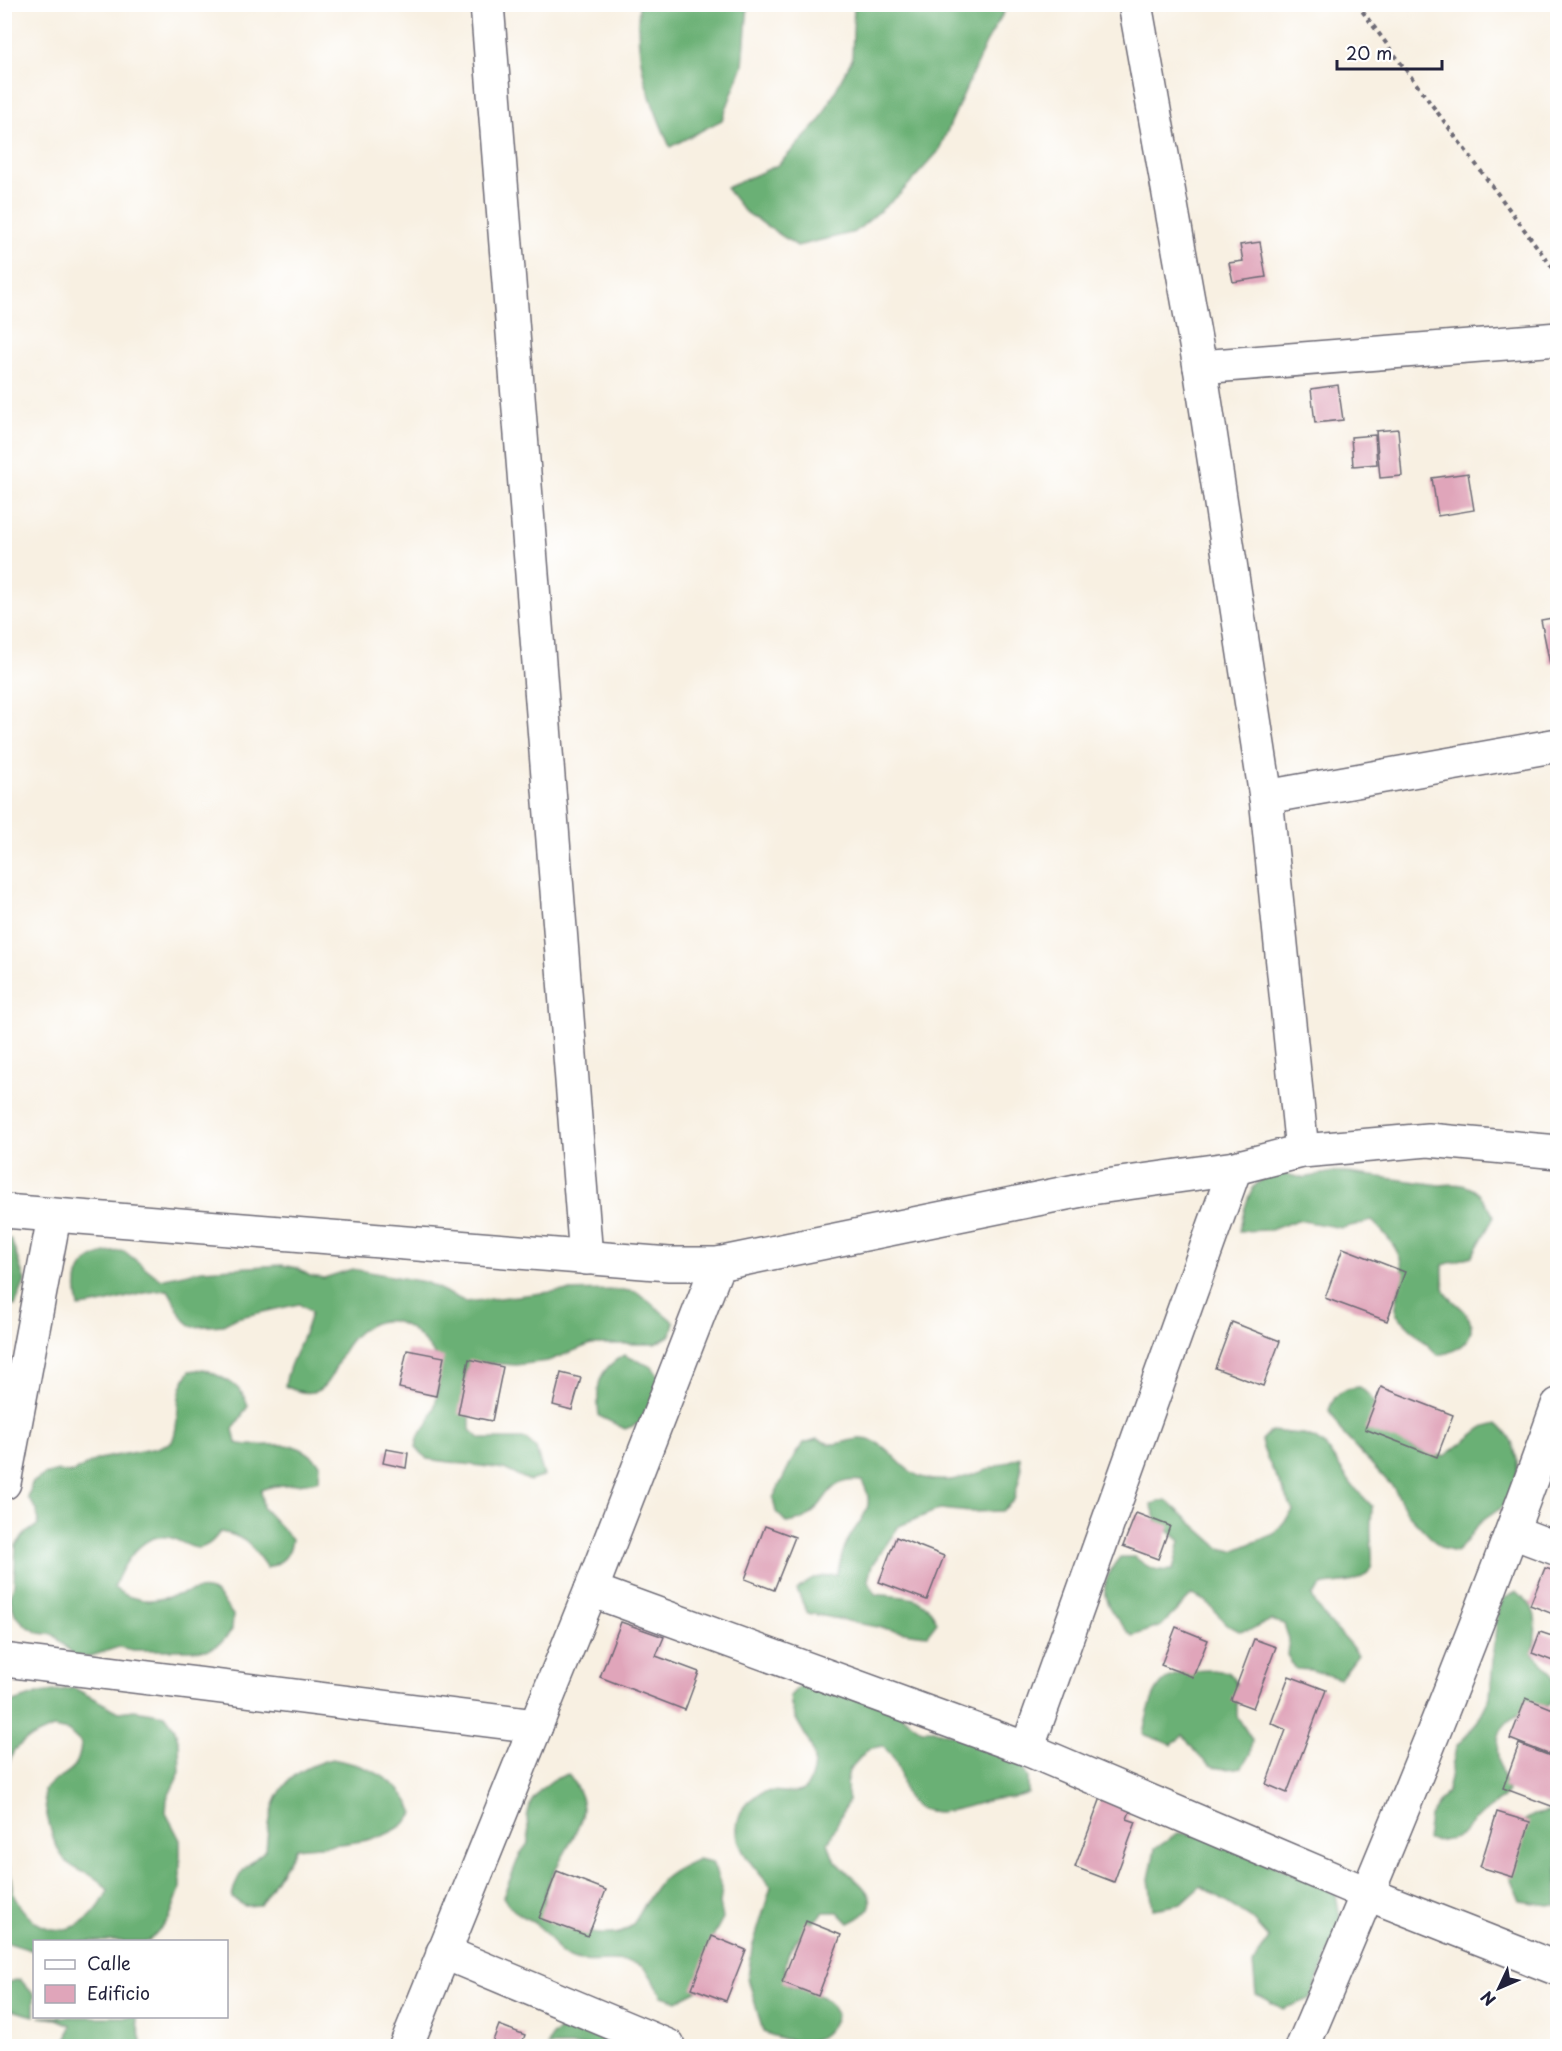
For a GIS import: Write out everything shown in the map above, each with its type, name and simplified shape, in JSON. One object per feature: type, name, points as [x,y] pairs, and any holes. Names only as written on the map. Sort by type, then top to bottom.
[{"type":"street","points":[[487,4],[586,1258]]},
{"type":"street","points":[[1135,4],[1200,367],[1266,797],[1302,1150]]},
{"type":"street","points":[[1200,367],[1557,339]]},
{"type":"street","points":[[1266,797],[1557,745]]},
{"type":"street","points":[[4,1211],[54,1217],[586,1258],[669,1264],[718,1264],[1091,1188],[1235,1168],[1302,1150],[1428,1140],[1557,1152]]},
{"type":"street","points":[[1027,1749],[1235,1168]]},
{"type":"street","points":[[4,1483],[54,1217]]},
{"type":"street","points":[[406,2046],[591,1590],[718,1264]]},
{"type":"street","points":[[1303,2046],[1368,1894],[1513,1532],[1557,1405]]},
{"type":"street","points":[[1513,1532],[1557,1549]]},
{"type":"street","points":[[591,1590],[1027,1749],[1368,1894],[1557,1969]]},
{"type":"street","points":[[4,1660],[536,1726]]},
{"type":"street","points":[[443,1952],[668,2046]]},
{"type":"path","points":[[1357,4],[1557,275]]},
{"type":"green space","points":[[639,4],[748,5],[743,65],[722,120],[670,147],[644,78],[639,43]]},
{"type":"green space","points":[[854,5],[1008,5],[986,43],[938,152],[900,194],[855,232],[797,246],[744,211],[726,188],[778,165],[819,122],[852,59]]},
{"type":"green space","points":[[1276,1172],[1303,1178],[1333,1172],[1349,1173],[1440,1185],[1467,1186],[1479,1194],[1494,1217],[1472,1256],[1443,1265],[1443,1283],[1446,1293],[1464,1310],[1470,1321],[1471,1329],[1466,1342],[1438,1355],[1396,1314],[1402,1265],[1392,1244],[1372,1221],[1342,1228],[1297,1220],[1271,1230],[1239,1231],[1246,1203],[1253,1188]]},
{"type":"green space","points":[[4,1239],[11,1239],[25,1281],[15,1306],[5,1301]]},
{"type":"green space","points":[[124,1251],[160,1279],[202,1270],[282,1265],[297,1268],[310,1276],[324,1278],[352,1269],[425,1282],[466,1302],[559,1291],[622,1290],[637,1292],[674,1322],[671,1335],[655,1344],[591,1344],[548,1361],[516,1365],[475,1362],[465,1372],[470,1399],[470,1430],[481,1439],[526,1439],[536,1449],[544,1476],[530,1481],[504,1469],[427,1459],[416,1447],[420,1433],[428,1423],[435,1405],[439,1382],[439,1359],[420,1337],[406,1326],[387,1321],[368,1326],[360,1331],[347,1346],[328,1382],[322,1388],[308,1393],[297,1391],[285,1386],[311,1312],[299,1304],[236,1318],[223,1325],[193,1327],[181,1315],[168,1290],[79,1307],[77,1282],[79,1272],[84,1265],[100,1255]]},
{"type":"green space","points":[[624,1355],[652,1367],[660,1378],[653,1418],[625,1429],[599,1416],[598,1396],[603,1374],[608,1367]]},
{"type":"green space","points":[[204,1369],[237,1387],[245,1399],[248,1406],[233,1429],[236,1443],[290,1445],[309,1454],[320,1464],[319,1480],[261,1490],[263,1508],[292,1539],[290,1550],[281,1561],[267,1568],[248,1544],[237,1536],[229,1534],[220,1532],[210,1543],[198,1548],[167,1537],[149,1540],[133,1553],[114,1588],[129,1597],[144,1600],[172,1597],[196,1590],[215,1593],[233,1615],[232,1630],[222,1642],[209,1650],[133,1650],[119,1647],[91,1656],[76,1657],[54,1635],[39,1633],[25,1625],[15,1614],[10,1598],[14,1584],[16,1545],[26,1533],[38,1525],[37,1510],[28,1498],[32,1483],[44,1475],[58,1471],[72,1473],[98,1459],[157,1448],[172,1442],[184,1380],[190,1371]]},
{"type":"green space","points":[[1360,1387],[1372,1399],[1397,1437],[1418,1450],[1445,1456],[1482,1428],[1497,1424],[1511,1440],[1517,1459],[1513,1490],[1502,1507],[1479,1524],[1456,1552],[1441,1548],[1408,1514],[1393,1487],[1344,1435],[1329,1410],[1340,1392]]},
{"type":"green space","points":[[1271,1431],[1301,1434],[1315,1439],[1326,1447],[1352,1485],[1372,1506],[1372,1562],[1367,1574],[1353,1581],[1321,1586],[1312,1596],[1321,1612],[1358,1655],[1340,1679],[1311,1670],[1296,1669],[1287,1655],[1289,1639],[1284,1624],[1271,1620],[1255,1628],[1239,1631],[1226,1624],[1206,1601],[1192,1595],[1161,1626],[1133,1636],[1116,1617],[1106,1599],[1106,1580],[1120,1557],[1135,1557],[1152,1568],[1173,1570],[1180,1541],[1157,1521],[1151,1504],[1166,1500],[1220,1548],[1233,1551],[1274,1534],[1293,1511],[1267,1459],[1261,1441]]},
{"type":"green space","points":[[817,1439],[830,1444],[857,1439],[875,1442],[910,1471],[936,1480],[965,1477],[1020,1457],[1021,1472],[1014,1500],[1002,1511],[970,1512],[940,1509],[899,1526],[872,1565],[868,1580],[875,1594],[912,1598],[926,1605],[932,1612],[937,1622],[927,1635],[807,1613],[797,1590],[815,1578],[836,1575],[844,1548],[864,1514],[868,1500],[862,1481],[848,1481],[838,1485],[812,1513],[802,1519],[787,1523],[776,1512],[773,1498],[794,1456],[804,1443]]},
{"type":"green space","points":[[1516,1592],[1530,1604],[1534,1611],[1536,1627],[1533,1654],[1552,1676],[1554,1688],[1550,1704],[1514,1717],[1503,1727],[1499,1735],[1499,1764],[1508,1792],[1463,1834],[1450,1840],[1427,1840],[1430,1816],[1447,1792],[1456,1747],[1476,1724],[1490,1697],[1497,1614],[1503,1599]]},
{"type":"green space","points":[[1213,1670],[1228,1672],[1237,1684],[1237,1716],[1252,1740],[1250,1754],[1242,1767],[1231,1769],[1214,1767],[1195,1752],[1183,1735],[1172,1745],[1143,1734],[1151,1703],[1162,1683],[1181,1673]]},
{"type":"green space","points":[[813,1679],[885,1703],[922,1730],[936,1730],[1013,1752],[1028,1778],[1028,1793],[953,1810],[930,1811],[911,1802],[890,1753],[882,1746],[868,1749],[849,1770],[846,1785],[849,1799],[828,1843],[833,1857],[865,1890],[870,1898],[870,1906],[864,1914],[849,1923],[838,1912],[824,1912],[800,1936],[789,1953],[785,1973],[788,1985],[822,1997],[837,2014],[832,2026],[825,2034],[816,2039],[796,2041],[763,2032],[748,1978],[752,1948],[771,1887],[749,1861],[739,1843],[737,1823],[745,1805],[751,1799],[771,1791],[790,1793],[802,1791],[810,1781],[813,1767],[811,1745],[796,1718],[790,1696],[800,1685]]},
{"type":"green space","points":[[74,1688],[119,1712],[134,1710],[165,1715],[174,1727],[179,1743],[180,1772],[167,1799],[166,1813],[180,1840],[180,1889],[169,1919],[150,1940],[33,1940],[33,1951],[5,1942],[5,1858],[10,1868],[15,1898],[26,1913],[38,1923],[51,1929],[64,1929],[77,1925],[89,1917],[100,1906],[108,1890],[99,1880],[75,1868],[63,1858],[50,1829],[44,1789],[74,1767],[80,1753],[81,1743],[68,1731],[53,1728],[26,1740],[14,1750],[5,1773],[5,1705],[40,1693]]},
{"type":"green space","points":[[332,1759],[369,1769],[391,1782],[408,1801],[414,1813],[404,1824],[376,1838],[344,1844],[296,1848],[260,1905],[245,1906],[232,1898],[239,1876],[266,1850],[271,1817],[281,1791],[289,1780],[300,1772]]},
{"type":"green space","points":[[568,1774],[580,1794],[583,1810],[576,1833],[548,1885],[544,1900],[548,1914],[561,1925],[586,1932],[616,1934],[631,1926],[657,1886],[670,1874],[698,1859],[712,1862],[722,1888],[720,1904],[723,1918],[709,1944],[704,1987],[677,2001],[662,1996],[650,1975],[639,1965],[621,1961],[587,1961],[569,1958],[537,1925],[506,1902],[503,1897],[520,1854],[529,1842],[527,1817],[531,1802],[540,1790],[553,1780]]},
{"type":"green space","points":[[1557,1810],[1557,1906],[1520,1901],[1505,1865],[1520,1823],[1534,1815]]},
{"type":"green space","points":[[1178,1833],[1207,1835],[1336,1894],[1341,1922],[1310,1999],[1283,2009],[1256,1994],[1253,1964],[1269,1938],[1252,1919],[1201,1886],[1181,1904],[1153,1909],[1149,1879],[1155,1849]]},
{"type":"green space","points":[[20,1979],[33,1994],[33,2016],[11,2010],[5,2011],[5,1983]]},
{"type":"green space","points":[[48,2018],[136,2018],[142,2046],[61,2046],[67,2041],[71,2025]]},
{"type":"green space","points":[[596,2024],[671,2046],[548,2046],[552,2035],[565,2028]]},
{"type":"building","points":[[1260,242],[1266,277],[1233,282],[1229,263],[1243,261],[1240,245]]},
{"type":"building","points":[[1338,385],[1343,420],[1315,423],[1311,389]]},
{"type":"building","points":[[1398,429],[1402,476],[1380,478],[1376,431]]},
{"type":"building","points":[[1375,435],[1377,464],[1353,466],[1351,437]]},
{"type":"building","points":[[1468,473],[1474,510],[1438,516],[1432,478]]},
{"type":"building","points":[[1558,617],[1558,662],[1550,664],[1541,620]]},
{"type":"building","points":[[1343,1248],[1405,1272],[1387,1321],[1325,1298]]},
{"type":"building","points":[[1232,1322],[1280,1341],[1263,1386],[1215,1368]]},
{"type":"building","points":[[407,1350],[444,1357],[436,1396],[399,1388]]},
{"type":"building","points":[[469,1359],[503,1367],[492,1421],[458,1414]]},
{"type":"building","points":[[561,1373],[581,1378],[572,1410],[553,1405]]},
{"type":"building","points":[[1381,1387],[1453,1415],[1437,1457],[1365,1429]]},
{"type":"building","points":[[386,1449],[408,1453],[406,1468],[383,1463]]},
{"type":"building","points":[[1136,1513],[1170,1526],[1158,1559],[1123,1546]]},
{"type":"building","points":[[765,1526],[795,1537],[774,1590],[745,1579]]},
{"type":"building","points":[[896,1537],[944,1556],[927,1600],[879,1582]]},
{"type":"building","points":[[1545,1568],[1558,1572],[1558,1616],[1530,1605]]},
{"type":"building","points":[[621,1622],[664,1637],[656,1656],[699,1672],[685,1710],[600,1677]]},
{"type":"building","points":[[1176,1627],[1208,1640],[1193,1677],[1161,1665]]},
{"type":"building","points":[[1540,1632],[1558,1638],[1558,1663],[1532,1653]]},
{"type":"building","points":[[1254,1639],[1276,1647],[1253,1708],[1231,1700]]},
{"type":"building","points":[[1289,1676],[1326,1690],[1287,1793],[1266,1784],[1286,1730],[1271,1723]]},
{"type":"building","points":[[1526,1698],[1558,1711],[1558,1758],[1510,1739]]},
{"type":"building","points":[[1519,1744],[1558,1759],[1558,1798],[1554,1807],[1503,1788]]},
{"type":"building","points":[[1102,1795],[1132,1806],[1127,1819],[1136,1822],[1114,1882],[1075,1867]]},
{"type":"building","points":[[1497,1812],[1530,1822],[1513,1877],[1480,1867]]},
{"type":"building","points":[[557,1871],[606,1890],[588,1936],[539,1918]]},
{"type":"building","points":[[806,1921],[841,1935],[818,1996],[782,1982]]},
{"type":"building","points":[[712,1936],[746,1950],[726,2001],[692,1988]]},
{"type":"building","points":[[499,2025],[525,2035],[521,2046],[491,2046]]}]
